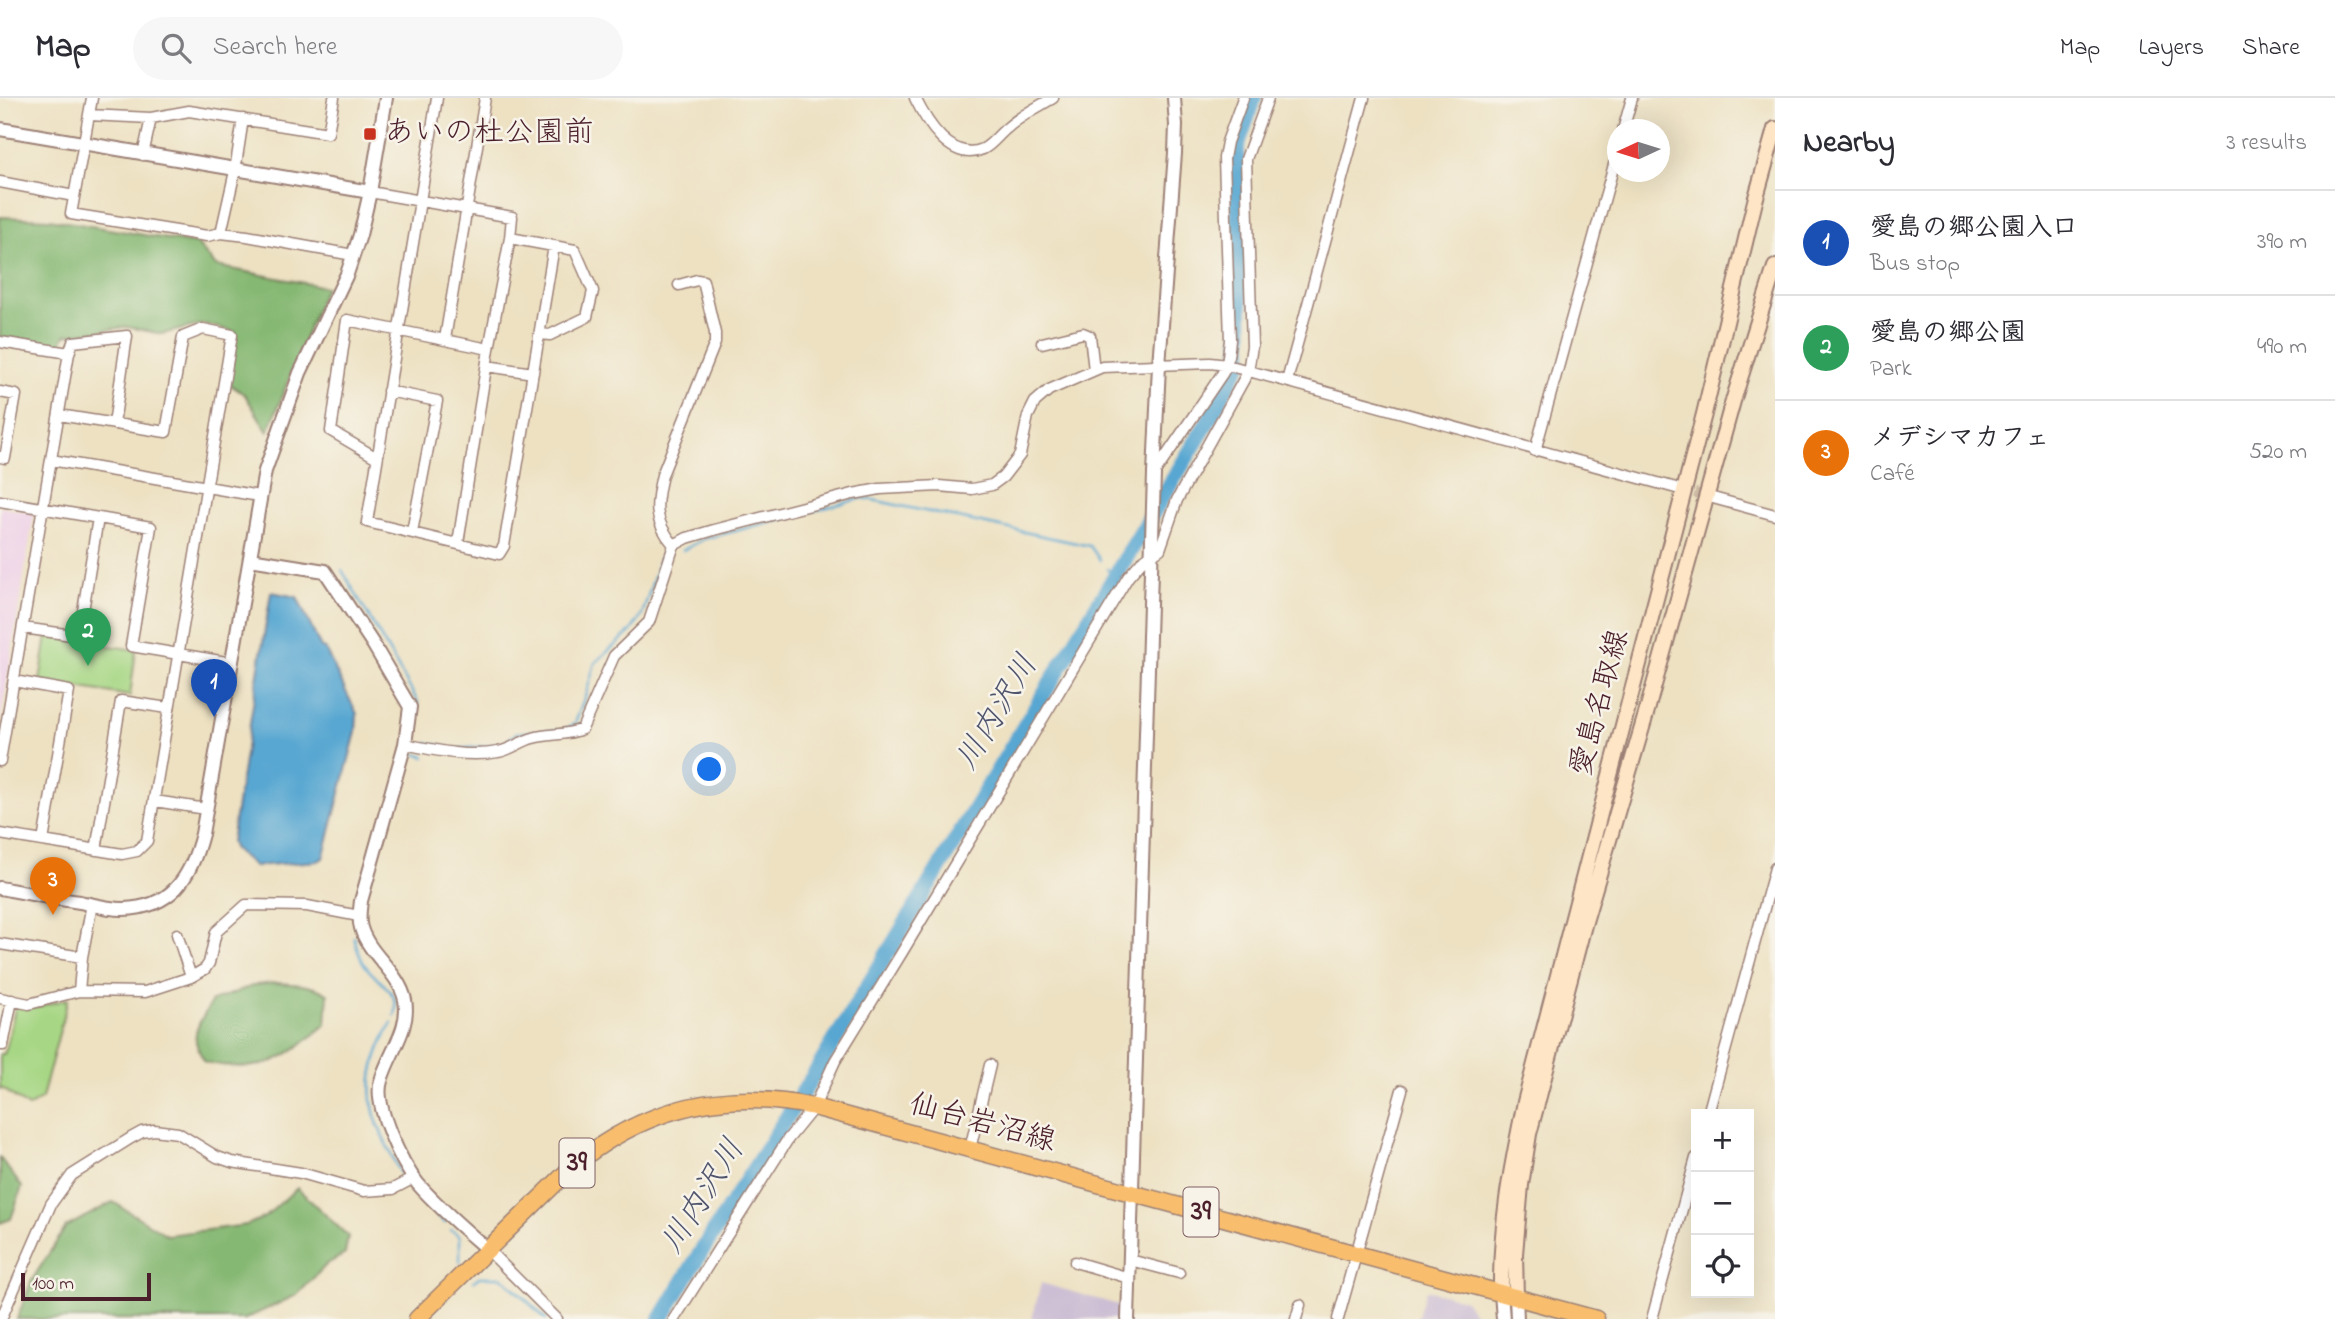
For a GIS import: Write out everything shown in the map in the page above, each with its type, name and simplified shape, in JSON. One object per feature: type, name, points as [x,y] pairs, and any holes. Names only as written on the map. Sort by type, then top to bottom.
[{"type":"main road","name":"愛島名取線","points":[[1508,1295],[1500,1259],[1503,1212],[1525,1102],[1704,414],[1775,129]]},
{"type":"main road","name":"愛島名取線","points":[[1508,1295],[1529,1134],[1584,925],[1733,401],[1775,267]]},
{"type":"main road","name":"仙台岩沼線","points":[[417,1319],[574,1165],[594,1149],[624,1130],[672,1111],[717,1101],[741,1100],[785,1102],[810,1107],[1596,1319]]},
{"type":"street","points":[[92,98],[71,214],[207,236],[221,233],[353,255]]},
{"type":"street","points":[[89,115],[151,118],[190,111],[328,133],[334,98]]},
{"type":"street","points":[[0,888],[122,909],[146,906],[167,896],[183,882],[195,861],[232,663],[259,496],[272,449],[300,373],[347,274],[370,192],[386,98]]},
{"type":"street","points":[[437,98],[368,522],[499,554],[504,546],[554,246]]},
{"type":"street","points":[[444,339],[485,98]]},
{"type":"street","points":[[915,98],[932,128],[954,147],[968,152],[983,149],[1009,126],[1053,98]]},
{"type":"street","points":[[1128,1319],[1151,548],[1159,365],[1177,125],[1174,98]]},
{"type":"street","points":[[1154,481],[1229,365],[1224,159],[1227,142],[1243,98]]},
{"type":"street","points":[[1151,548],[1160,549],[1177,500],[1245,371],[1252,346],[1246,159],[1268,98]]},
{"type":"street","points":[[1287,381],[1364,98]]},
{"type":"street","points":[[1626,119],[1632,98]]},
{"type":"street","points":[[143,155],[151,118]]},
{"type":"street","points":[[221,233],[243,119]]},
{"type":"street","points":[[0,129],[512,217],[458,543]]},
{"type":"street","points":[[0,182],[74,197]]},
{"type":"street","points":[[1535,451],[1609,182]]},
{"type":"street","points":[[510,238],[575,250],[593,291],[587,317],[550,335],[540,334]]},
{"type":"street","points":[[674,545],[659,524],[658,489],[715,343],[703,281],[679,285]]},
{"type":"street","points":[[377,458],[331,431],[347,320],[489,349]]},
{"type":"street","points":[[0,834],[122,854],[137,851],[147,841],[232,335],[203,329],[183,337],[166,432],[59,415]]},
{"type":"street","points":[[1042,343],[1083,332],[1090,336],[1094,370]]},
{"type":"street","points":[[0,761],[73,342],[128,336],[114,424]]},
{"type":"street","points":[[0,342],[69,353]]},
{"type":"street","points":[[405,744],[438,751],[480,754],[498,752],[537,737],[567,734],[582,729],[614,656],[649,622],[674,545],[687,538],[853,494],[880,489],[939,486],[972,489],[992,485],[1003,477],[1020,455],[1028,416],[1040,396],[1068,380],[1102,367],[1210,363],[1229,365],[1676,488]]},
{"type":"street","points":[[487,366],[533,373]]},
{"type":"street","points":[[388,391],[437,401],[412,532]]},
{"type":"street","points":[[0,392],[16,395],[5,458],[0,457]]},
{"type":"street","points":[[51,460],[259,496]]},
{"type":"street","points":[[1713,498],[1775,515]]},
{"type":"street","points":[[0,501],[151,527],[131,646],[232,663]]},
{"type":"street","points":[[23,628],[79,636],[98,518]]},
{"type":"street","points":[[674,1319],[810,1107],[835,1061],[1128,577],[1151,548]]},
{"type":"street","points":[[250,559],[325,571],[410,707],[405,744],[359,916],[361,928],[370,945],[395,978],[404,993],[406,1004],[406,1016],[399,1038],[381,1080],[379,1095],[383,1117],[414,1178],[557,1319]]},
{"type":"street","points":[[13,681],[69,691],[43,841]]},
{"type":"street","points":[[96,850],[121,701],[168,708]]},
{"type":"street","points":[[155,801],[206,809]]},
{"type":"street","points":[[1709,1109],[1775,868]]},
{"type":"street","points":[[79,991],[92,904]]},
{"type":"street","points":[[0,998],[29,1004],[79,991],[145,992],[191,978],[209,963],[216,932],[246,905],[307,906],[359,916]]},
{"type":"street","points":[[177,934],[191,978]]},
{"type":"street","points":[[0,944],[82,957]]},
{"type":"street","points":[[0,1045],[3,1045],[12,1000]]},
{"type":"street","points":[[970,1149],[989,1065]]},
{"type":"street","points":[[1338,1319],[1402,1090]]},
{"type":"street","points":[[1,1319],[51,1203],[64,1185],[72,1175],[142,1132],[167,1130],[178,1133],[217,1157],[232,1162],[302,1173],[364,1191],[393,1189],[414,1178]]},
{"type":"street","points":[[1653,1319],[1692,1172]]},
{"type":"street","points":[[1130,1261],[1179,1273]]},
{"type":"street","points":[[1074,1262],[1129,1278]]},
{"type":"street","points":[[1503,1319],[1508,1295]]},
{"type":"street","points":[[1508,1295],[1517,1319]]},
{"type":"street","points":[[1297,1319],[1300,1305]]},
{"type":"shaded area","points":[[0,507],[34,513],[0,724]]},
{"type":"shaded area","points":[[1041,1283],[1122,1306],[1122,1319],[1032,1319]]},
{"type":"shaded area","points":[[1426,1290],[1465,1300],[1478,1319],[1417,1319]]},
{"type":"green space","points":[[0,217],[49,219],[197,244],[216,266],[325,287],[268,432],[245,395],[228,383],[236,332],[204,324],[162,334],[127,327],[65,335],[60,346],[0,337]]},
{"type":"green space","points":[[47,636],[136,650],[130,696],[40,681]]},
{"type":"green space","points":[[275,983],[309,986],[328,994],[326,1024],[284,1056],[271,1062],[242,1067],[205,1062],[197,1044],[196,1031],[212,1001],[255,985]]},
{"type":"green space","points":[[68,999],[42,1098],[28,1107],[0,1089],[0,1054],[4,1054],[6,1049],[15,1009],[18,1005],[36,1007]]},
{"type":"green space","points":[[0,1158],[22,1187],[11,1219],[0,1223]]},
{"type":"green space","points":[[297,1188],[348,1236],[345,1254],[327,1264],[297,1295],[245,1319],[17,1319],[32,1280],[66,1227],[113,1202],[167,1235],[247,1225],[265,1217]]},
{"type":"water","points":[[271,592],[297,597],[357,714],[356,732],[323,858],[318,861],[254,866],[233,848],[231,842]]},
{"type":"waterway","name":"川内沢川","points":[[661,1319],[819,1067],[1206,425],[1241,361],[1237,147],[1254,98]]},
{"type":"waterway","points":[[683,550],[704,539],[863,498],[1090,546],[1100,560]]},
{"type":"waterway","points":[[565,730],[575,723],[595,663],[631,631],[642,615],[662,552]]},
{"type":"waterway","points":[[1107,569],[1115,575]]},
{"type":"waterway","points":[[342,570],[418,702],[413,735]]},
{"type":"waterway","points":[[458,749],[504,744],[516,733],[555,730]]},
{"type":"waterway","points":[[428,743],[448,747]]},
{"type":"waterway","points":[[416,754],[425,757]]},
{"type":"waterway","points":[[354,937],[365,965],[393,995],[395,1016]]},
{"type":"waterway","points":[[392,1023],[377,1055],[371,1088],[376,1120],[400,1173]]},
{"type":"waterway","points":[[411,1189],[445,1223]]},
{"type":"waterway","points":[[451,1230],[460,1236],[460,1262]]},
{"type":"waterway","points":[[474,1281],[479,1277],[502,1277],[546,1319]]},
{"type":"tunnel","points":[[1680,489],[1713,498]]},
{"type":"place","name":"あいの杜公園前","points":[[370,134]]},
{"type":"place","name":"愛島の郷公園","points":[[88,666]]},
{"type":"place","name":"愛島の郷公園入口","points":[[214,717]]},
{"type":"place","name":"メデシマカフェ","points":[[53,915]]}]
